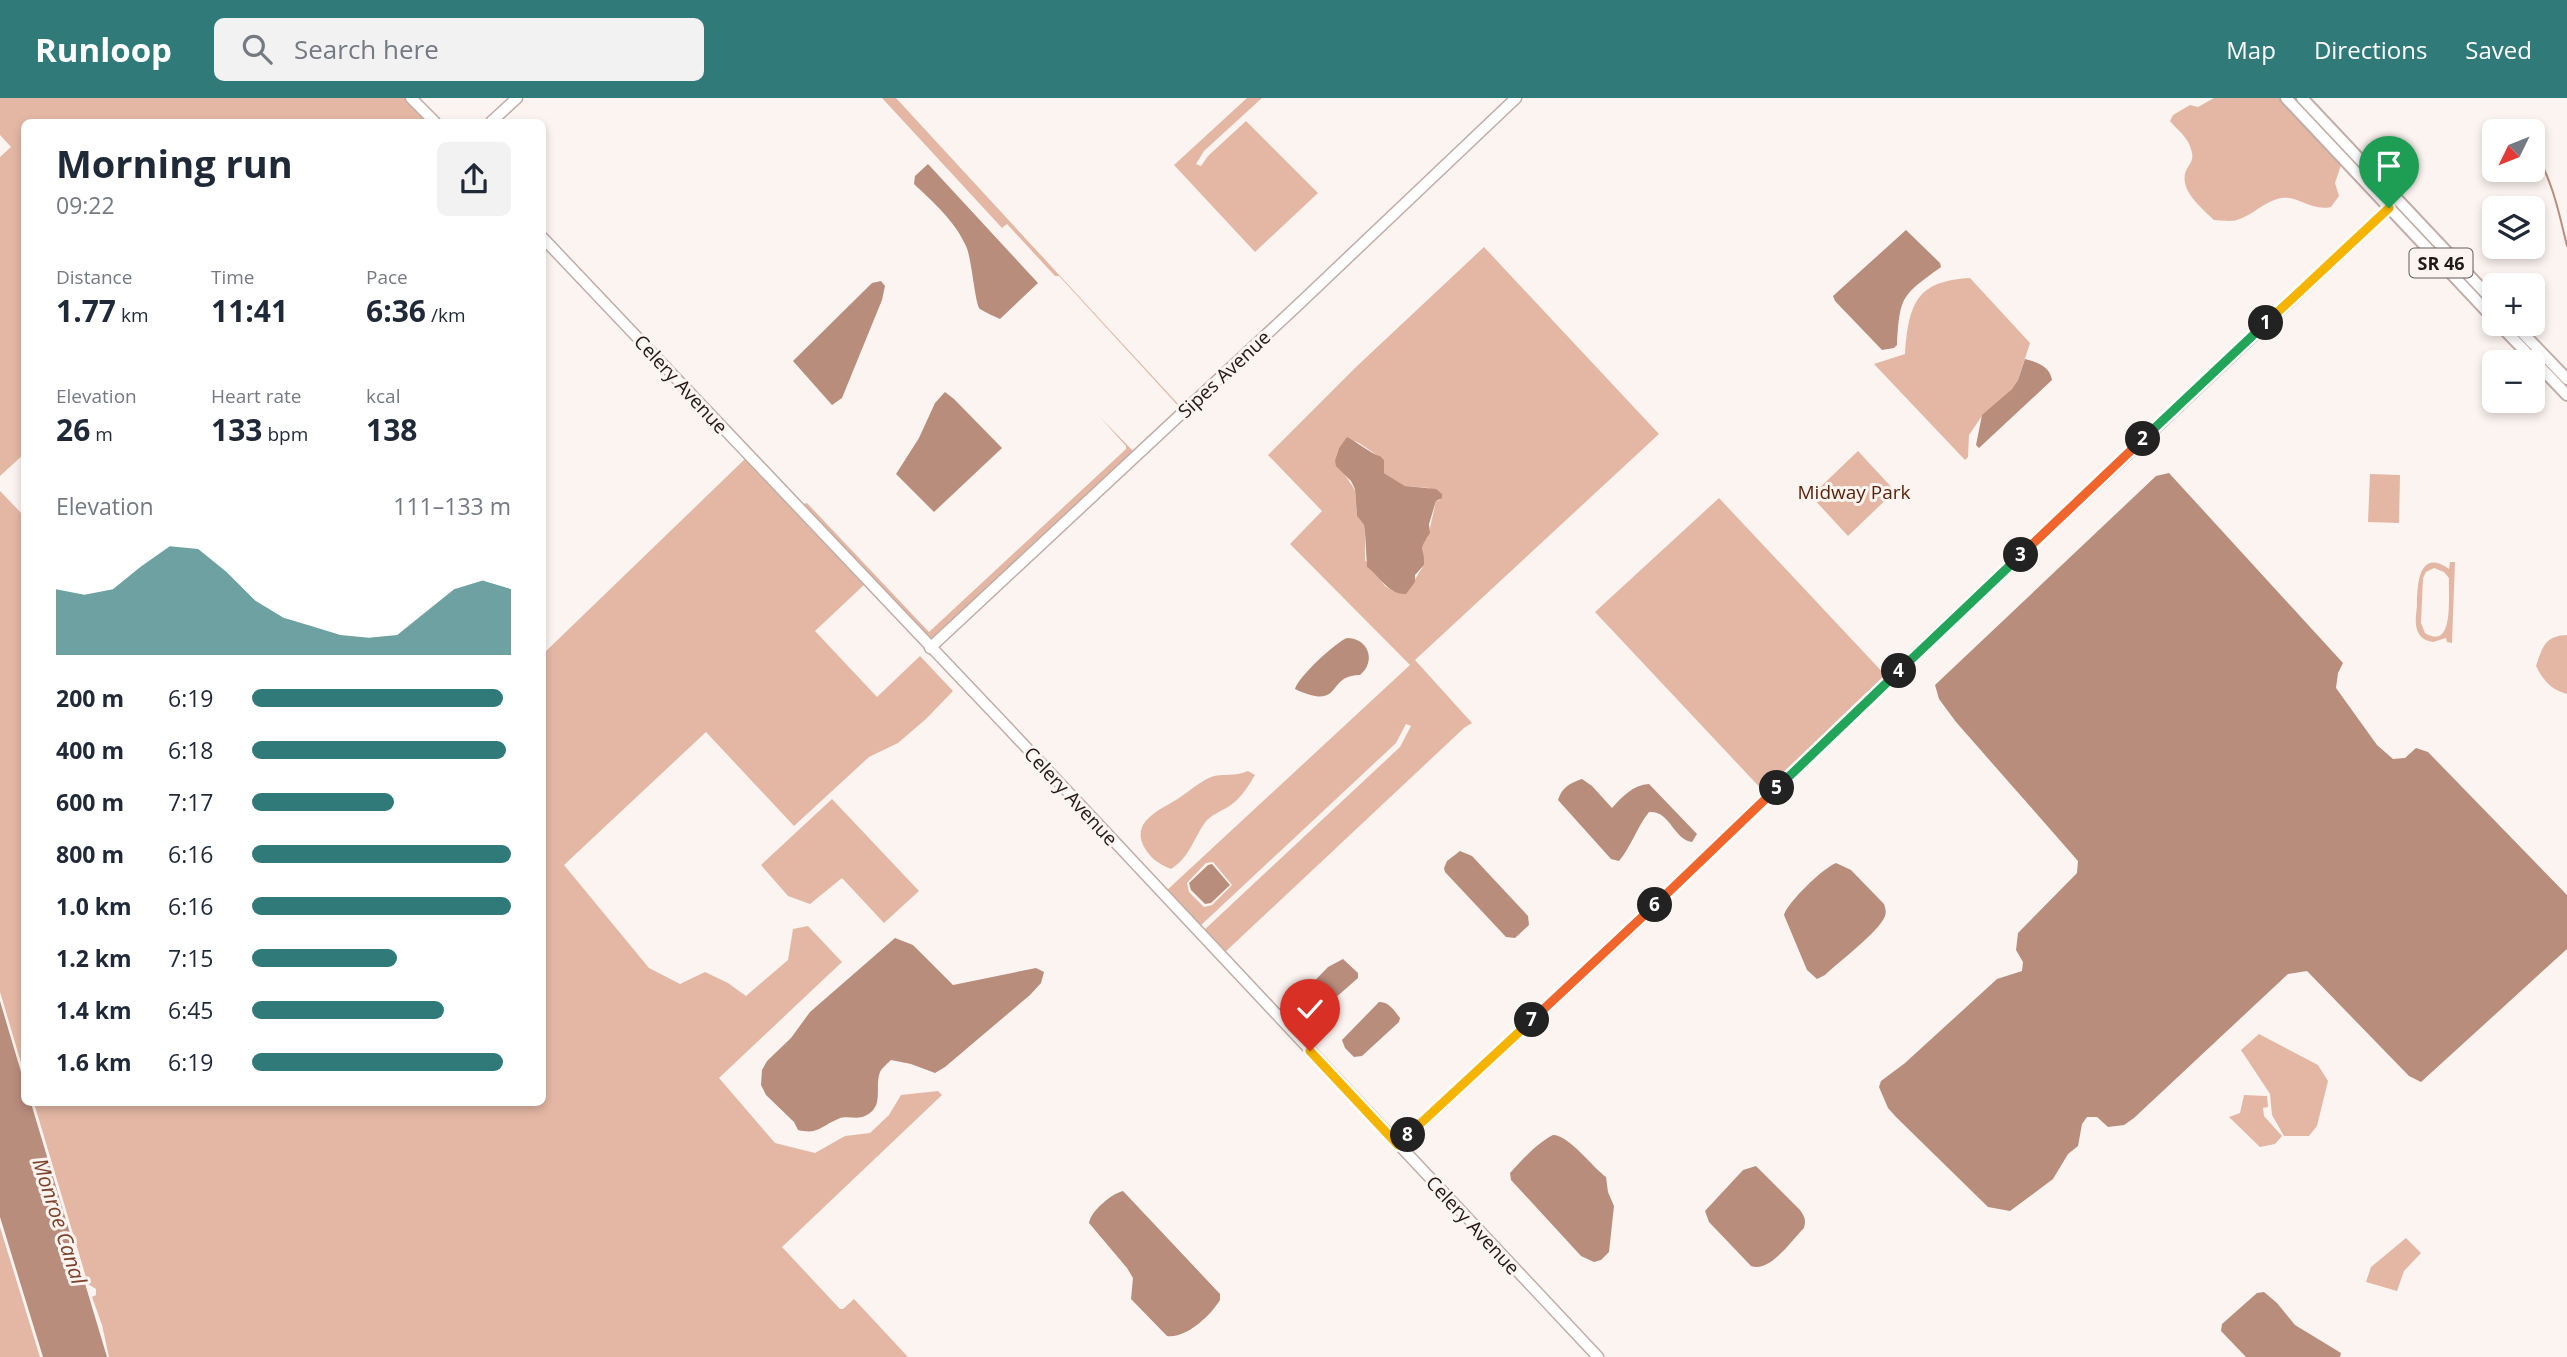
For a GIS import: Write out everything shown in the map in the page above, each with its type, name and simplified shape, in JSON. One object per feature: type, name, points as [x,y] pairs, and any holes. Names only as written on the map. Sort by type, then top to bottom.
[{"type":"main road","name":"SR 46","points":[[2286,98],[2482,306]]},
{"type":"main road","name":"SR 46","points":[[2302,98],[2482,289]]},
{"type":"main road","points":[[2510,336],[2567,395]]},
{"type":"main road","points":[[2526,336],[2567,379]]},
{"type":"street","points":[[411,98],[432,119]]},
{"type":"street","points":[[494,119],[517,98]]},
{"type":"street","name":"Sipes Avenue","points":[[930,648],[1516,98]]},
{"type":"street","points":[[1398,1145],[1628,931],[2389,208]]},
{"type":"street","name":"Celery Avenue","points":[[546,241],[1598,1357]]},
{"type":"green space","points":[[0,98],[407,98],[427,119],[21,119],[21,457],[0,476],[0,157],[11,147],[0,135]]},
{"type":"green space","points":[[882,98],[896,98],[1180,406],[1183,405],[1181,409],[1059,276],[1055,276],[1007,224],[1002,228]]},
{"type":"green space","points":[[1247,98],[1262,98],[1204,151],[1196,164],[1201,166],[1208,156],[1246,121],[1318,193],[1255,252],[1174,165]]},
{"type":"green space","points":[[2214,98],[2282,98],[2342,162],[2335,183],[2339,196],[2331,207],[2317,207],[2284,198],[2272,201],[2237,220],[2214,220],[2194,200],[2186,187],[2185,174],[2191,161],[2191,147],[2170,121],[2173,115],[2190,105],[2198,107]]},
{"type":"green space","points":[[1484,247],[1659,434],[1415,660],[1472,723],[1223,954],[1202,932],[1400,747],[1411,726],[1406,724],[1396,743],[1198,928],[1165,892],[1410,665],[1290,544],[1322,511],[1268,455],[1356,367]],"holes":[[[1347,438],[1384,460],[1384,473],[1405,486],[1429,488],[1440,500],[1436,501],[1428,537],[1422,543],[1424,565],[1410,587],[1393,591],[1385,586],[1365,560],[1365,532],[1364,525],[1357,516],[1355,490],[1335,460],[1339,448]],[[1213,862],[1232,885],[1212,905],[1204,907],[1189,892],[1187,883],[1206,863]]]},
{"type":"green space","points":[[1970,278],[2030,343],[2018,380],[2012,389],[1982,416],[1969,435],[1968,457],[1965,460],[1874,364],[1905,354],[1913,309],[1926,290],[1937,284]]},
{"type":"green space","points":[[1099,416],[1134,452],[969,607],[929,641],[800,505],[807,503],[929,632],[1126,449]]},
{"type":"green space","name":"Midway Park","points":[[1858,451],[1895,491],[1848,536],[1811,496]]},
{"type":"green space","points":[[746,458],[865,584],[815,631],[877,697],[920,656],[953,691],[898,743],[869,757],[794,826],[706,732],[564,865],[649,968],[680,984],[705,972],[728,983],[746,996],[788,960],[793,929],[808,926],[842,962],[719,1078],[775,1143],[815,1153],[845,1136],[870,1133],[889,1115],[901,1095],[938,1091],[942,1095],[782,1247],[840,1309],[854,1299],[908,1357],[109,1357],[92,1297],[96,1295],[96,1289],[88,1284],[35,1106],[546,1106],[546,651]]},
{"type":"green space","points":[[2370,474],[2400,475],[2399,523],[2368,522]]},
{"type":"green space","points":[[0,491],[21,513],[21,1063],[0,992]]},
{"type":"green space","points":[[1719,498],[1888,678],[1766,794],[1595,612]]},
{"type":"green space","points":[[2450,562],[2455,562],[2452,643],[2447,642],[2446,638],[2433,642],[2420,636],[2416,628],[2419,580],[2425,566],[2431,563],[2439,563],[2449,569]],"holes":[[[2434,568],[2444,572],[2449,578],[2448,619],[2441,635],[2435,637],[2425,633],[2421,623],[2423,578],[2426,572]]]},
{"type":"green space","points":[[2567,635],[2567,694],[2548,684],[2536,666],[2549,640]]},
{"type":"green space","points":[[1248,771],[1255,775],[1238,799],[1207,821],[1177,865],[1171,869],[1148,853],[1141,836],[1145,822],[1151,816],[1202,781]]},
{"type":"green space","points":[[832,799],[919,891],[884,923],[842,878],[810,904],[788,896],[761,865]]},
{"type":"green space","points":[[2259,1034],[2318,1065],[2328,1081],[2317,1126],[2309,1136],[2284,1136],[2272,1115],[2270,1094],[2241,1050]]},
{"type":"green space","points":[[2244,1095],[2267,1096],[2268,1107],[2263,1108],[2264,1116],[2282,1136],[2275,1144],[2260,1147],[2229,1117],[2240,1113]]},
{"type":"green space","points":[[0,1227],[40,1357],[0,1357]]},
{"type":"green space","points":[[2406,1238],[2421,1253],[2404,1271],[2397,1291],[2366,1282],[2371,1267]]},
{"type":"water","points":[[928,164],[1038,283],[1000,319],[978,306],[968,252],[956,228],[914,184],[915,176]]},
{"type":"water","points":[[1906,230],[1941,267],[1905,298],[1897,345],[1882,350],[1833,296]]},
{"type":"water","points":[[881,281],[885,286],[882,300],[842,398],[832,405],[793,361],[872,283]]},
{"type":"water","points":[[2025,359],[2046,368],[2052,380],[1979,448],[1976,445],[1982,415],[2012,389]]},
{"type":"water","points":[[945,392],[1002,448],[934,512],[896,474],[919,438],[935,403]]},
{"type":"water","points":[[1347,437],[1380,456],[1384,460],[1384,473],[1405,486],[1436,489],[1442,494],[1442,498],[1436,501],[1429,524],[1430,533],[1422,547],[1424,565],[1415,575],[1415,582],[1406,594],[1389,588],[1367,567],[1364,525],[1357,516],[1355,489],[1336,466],[1335,460]]},
{"type":"water","points":[[2169,473],[2343,663],[2338,673],[2336,688],[2377,745],[2393,759],[2405,758],[2416,748],[2428,752],[2567,895],[2567,949],[2421,1082],[2409,1076],[2307,971],[2288,974],[2134,1118],[2124,1125],[2108,1127],[2097,1117],[2087,1117],[2082,1124],[2078,1146],[2068,1154],[2053,1179],[2010,1211],[1988,1207],[1896,1117],[1888,1108],[1879,1087],[1881,1081],[1905,1063],[1997,979],[2022,971],[2023,962],[2016,950],[2018,933],[2077,873],[2078,861],[1956,722],[1939,699],[1935,685],[2156,476]]},
{"type":"water","points":[[1347,638],[1360,642],[1368,651],[1368,663],[1360,675],[1342,680],[1333,691],[1321,697],[1295,689],[1318,660]]},
{"type":"water","points":[[1582,779],[1612,808],[1633,789],[1649,784],[1697,834],[1692,842],[1686,840],[1662,815],[1649,812],[1619,861],[1611,859],[1558,800],[1567,786]]},
{"type":"water","points":[[1460,851],[1472,856],[1528,916],[1529,925],[1515,938],[1506,937],[1445,872],[1447,861]]},
{"type":"water","points":[[1836,863],[1851,870],[1884,904],[1886,914],[1864,941],[1817,979],[1807,970],[1784,915],[1806,886]]},
{"type":"water","points":[[1212,864],[1230,885],[1211,903],[1205,904],[1191,890],[1189,883]]},
{"type":"water","points":[[895,938],[913,945],[953,985],[1036,968],[1044,972],[1041,983],[1030,995],[945,1067],[935,1073],[891,1060],[880,1072],[877,1102],[871,1112],[862,1117],[838,1119],[815,1131],[798,1130],[794,1122],[766,1095],[761,1085],[762,1070],[810,1012]]},
{"type":"water","points":[[1343,959],[1358,973],[1358,978],[1317,1014],[1304,1004],[1301,995],[1328,967]]},
{"type":"water","name":"Monroe Canal","points":[[0,1001],[21,1072],[21,1106],[32,1106],[107,1357],[43,1357],[0,1217]]},
{"type":"water","points":[[1379,1002],[1391,1007],[1400,1018],[1399,1022],[1362,1056],[1354,1057],[1345,1048],[1342,1040]]},
{"type":"water","points":[[1553,1135],[1566,1140],[1606,1177],[1614,1206],[1609,1252],[1601,1260],[1594,1262],[1581,1256],[1511,1180],[1510,1173],[1536,1147]]},
{"type":"water","points":[[1756,1166],[1800,1210],[1805,1221],[1804,1228],[1780,1254],[1758,1267],[1751,1266],[1709,1222],[1705,1211],[1743,1170]]},
{"type":"water","points":[[1123,1191],[1220,1294],[1220,1300],[1211,1312],[1182,1334],[1167,1336],[1131,1299],[1133,1278],[1089,1223],[1093,1213],[1102,1204]]},
{"type":"water","points":[[2264,1292],[2295,1325],[2341,1353],[2340,1357],[2246,1357],[2221,1331],[2222,1324],[2257,1293]]},
{"type":"waterway","points":[[2545,172],[2558,208],[2567,246]]},
{"type":"route","points":[[1310,1051],[1398,1145],[1628,931],[1892,677],[2389,208]]}]
